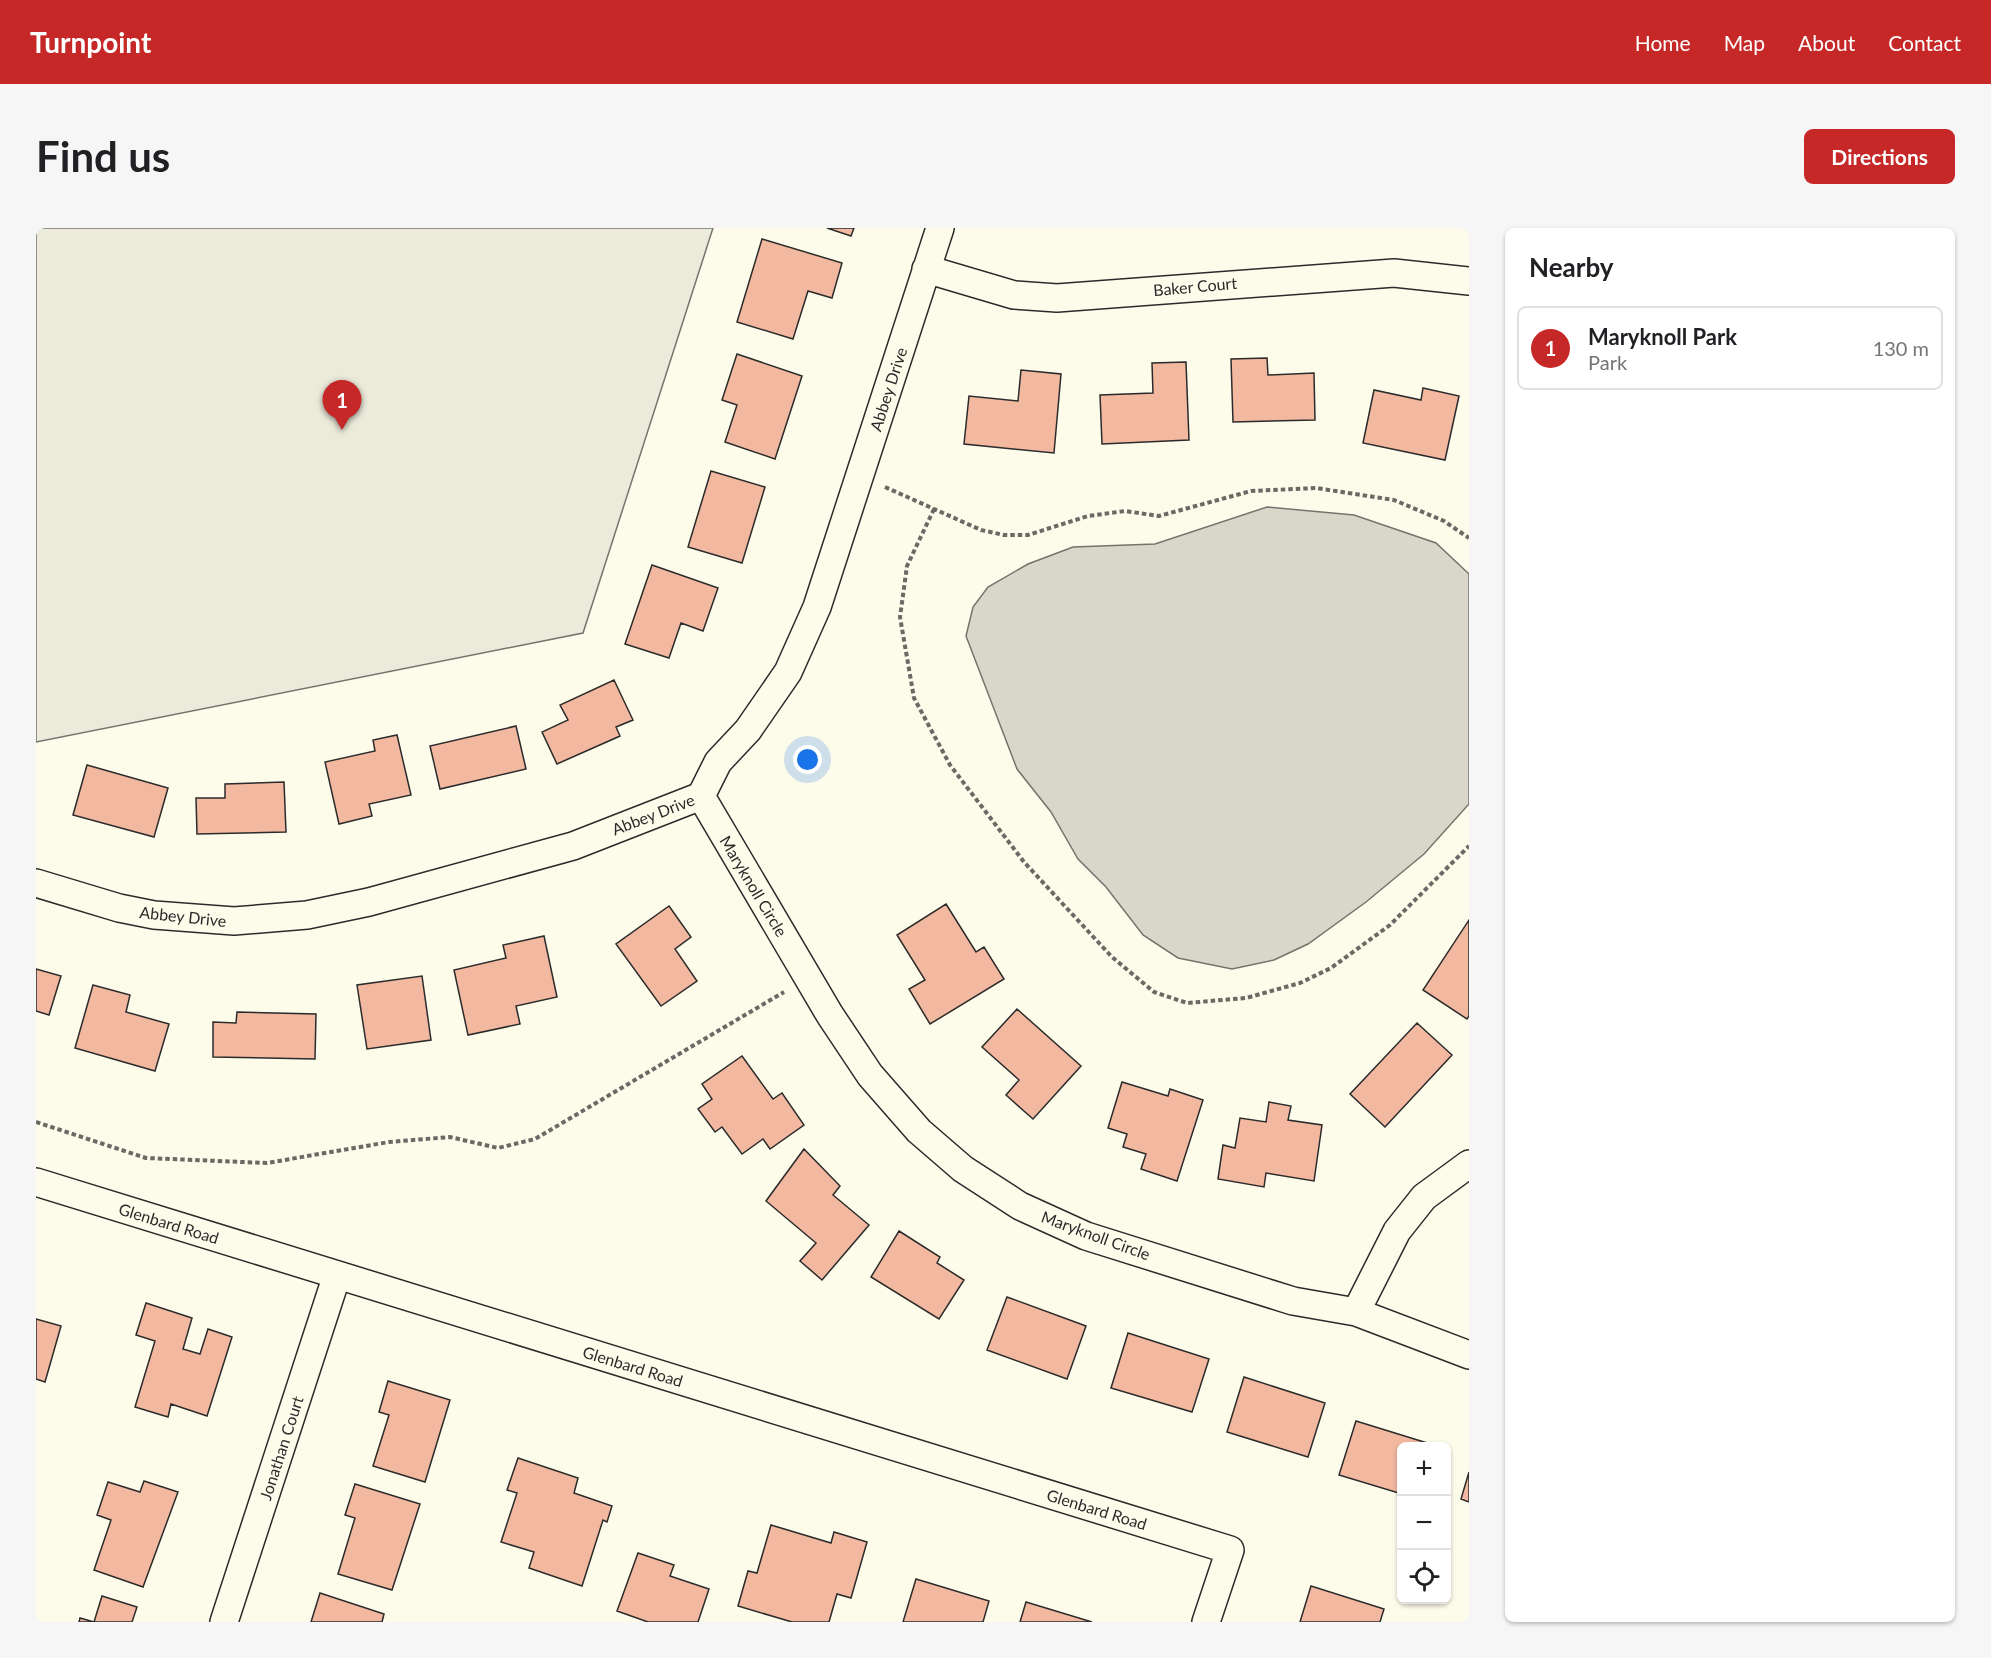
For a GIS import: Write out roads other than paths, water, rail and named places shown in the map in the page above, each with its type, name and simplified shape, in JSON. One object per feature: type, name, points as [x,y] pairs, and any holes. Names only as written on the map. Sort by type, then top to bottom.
[{"type":"street","name":"Abbey Drive","points":[[36,883],[119,908],[154,915],[234,921],[307,915],[369,902],[573,846],[701,796],[718,762],[770,702],[801,647],[860,476],[940,228]]},
{"type":"street","name":"Baker Court","points":[[926,269],[1014,295],[1057,298],[1394,273],[1469,281]]},
{"type":"street","name":"Maryknoll Circle","points":[[701,796],[808,978],[870,1075],[919,1131],[963,1169],[1020,1206],[1086,1236],[1293,1300],[1356,1312],[1469,1354]]},
{"type":"street","points":[[1356,1312],[1396,1231],[1424,1197],[1469,1164]]},
{"type":"street","name":"Glenbard Road","points":[[36,1182],[1230,1550],[1206,1622]]},
{"type":"street","name":"Jonathan Court","points":[[224,1622],[337,1275]]},
{"type":"place","name":"Maryknoll Park","points":[[342,430]]}]
